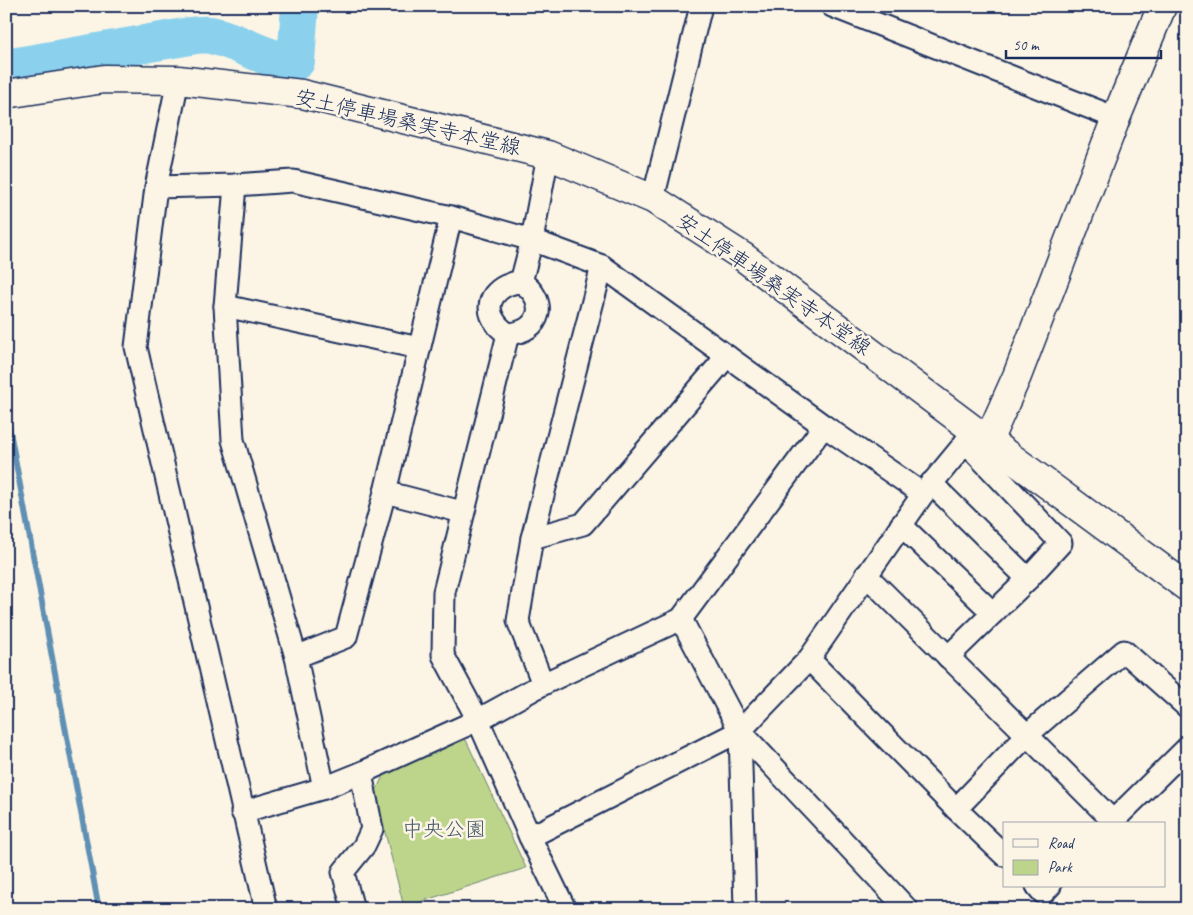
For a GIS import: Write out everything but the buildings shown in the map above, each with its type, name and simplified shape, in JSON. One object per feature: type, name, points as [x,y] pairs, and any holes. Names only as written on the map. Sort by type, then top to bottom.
[{"type":"main road","points":[[976,438],[1017,376],[1116,118],[1162,6]]},
{"type":"main road","name":"安土停車場桑実寺本堂線","points":[[6,94],[104,79],[178,80],[302,94],[548,155],[652,199],[742,256],[976,438],[1187,587]]},
{"type":"street","points":[[652,199],[701,6]]},
{"type":"street","points":[[832,6],[1116,118]]},
{"type":"street","points":[[178,80],[156,187],[136,347],[242,812],[266,909]]},
{"type":"street","points":[[521,282],[532,240],[548,155]]},
{"type":"street","points":[[156,187],[293,181],[451,217],[532,240],[602,266],[824,426],[927,488],[1028,579]]},
{"type":"street","points":[[235,185],[225,306],[233,440],[296,657],[324,788]]},
{"type":"street","points":[[296,657],[346,637],[385,492],[451,217]]},
{"type":"street","points":[[543,684],[518,622],[532,538],[602,266]]},
{"type":"street","points":[[521,282],[533,292],[537,299],[538,314],[531,327],[516,334],[508,334],[496,324],[493,318],[491,303],[493,296],[504,285],[521,282]]},
{"type":"street","points":[[225,306],[419,348]]},
{"type":"street","points":[[508,334],[462,512],[444,592],[444,655],[478,720],[530,837],[565,909]]},
{"type":"street","points":[[532,538],[583,524],[726,356]]},
{"type":"street","points":[[242,812],[324,788],[361,773],[478,720],[543,684],[681,620],[824,426]]},
{"type":"street","points":[[530,837],[740,731],[809,659],[927,488],[976,438],[1061,544],[948,657]]},
{"type":"street","points":[[385,492],[462,512]]},
{"type":"street","points":[[901,525],[993,613]]},
{"type":"street","points":[[866,575],[1112,822],[1187,748]]},
{"type":"street","points":[[681,620],[740,731],[907,909]]},
{"type":"street","points":[[956,809],[1027,735],[1124,651],[1187,707]]},
{"type":"street","points":[[809,659],[956,809],[1003,854]]},
{"type":"street","points":[[740,731],[745,909]]},
{"type":"street","points":[[353,909],[343,872],[364,846],[372,829],[361,773]]},
{"type":"street","points":[[1038,888],[1043,893],[1048,888]]},
{"type":"green space","name":"中央公園","points":[[461,738],[466,740],[526,868],[404,907],[375,793],[384,774]]},
{"type":"waterway","points":[[6,68],[202,35],[210,35],[231,41],[263,55],[296,61],[300,6]]},
{"type":"waterway","points":[[6,410],[99,909]]}]
